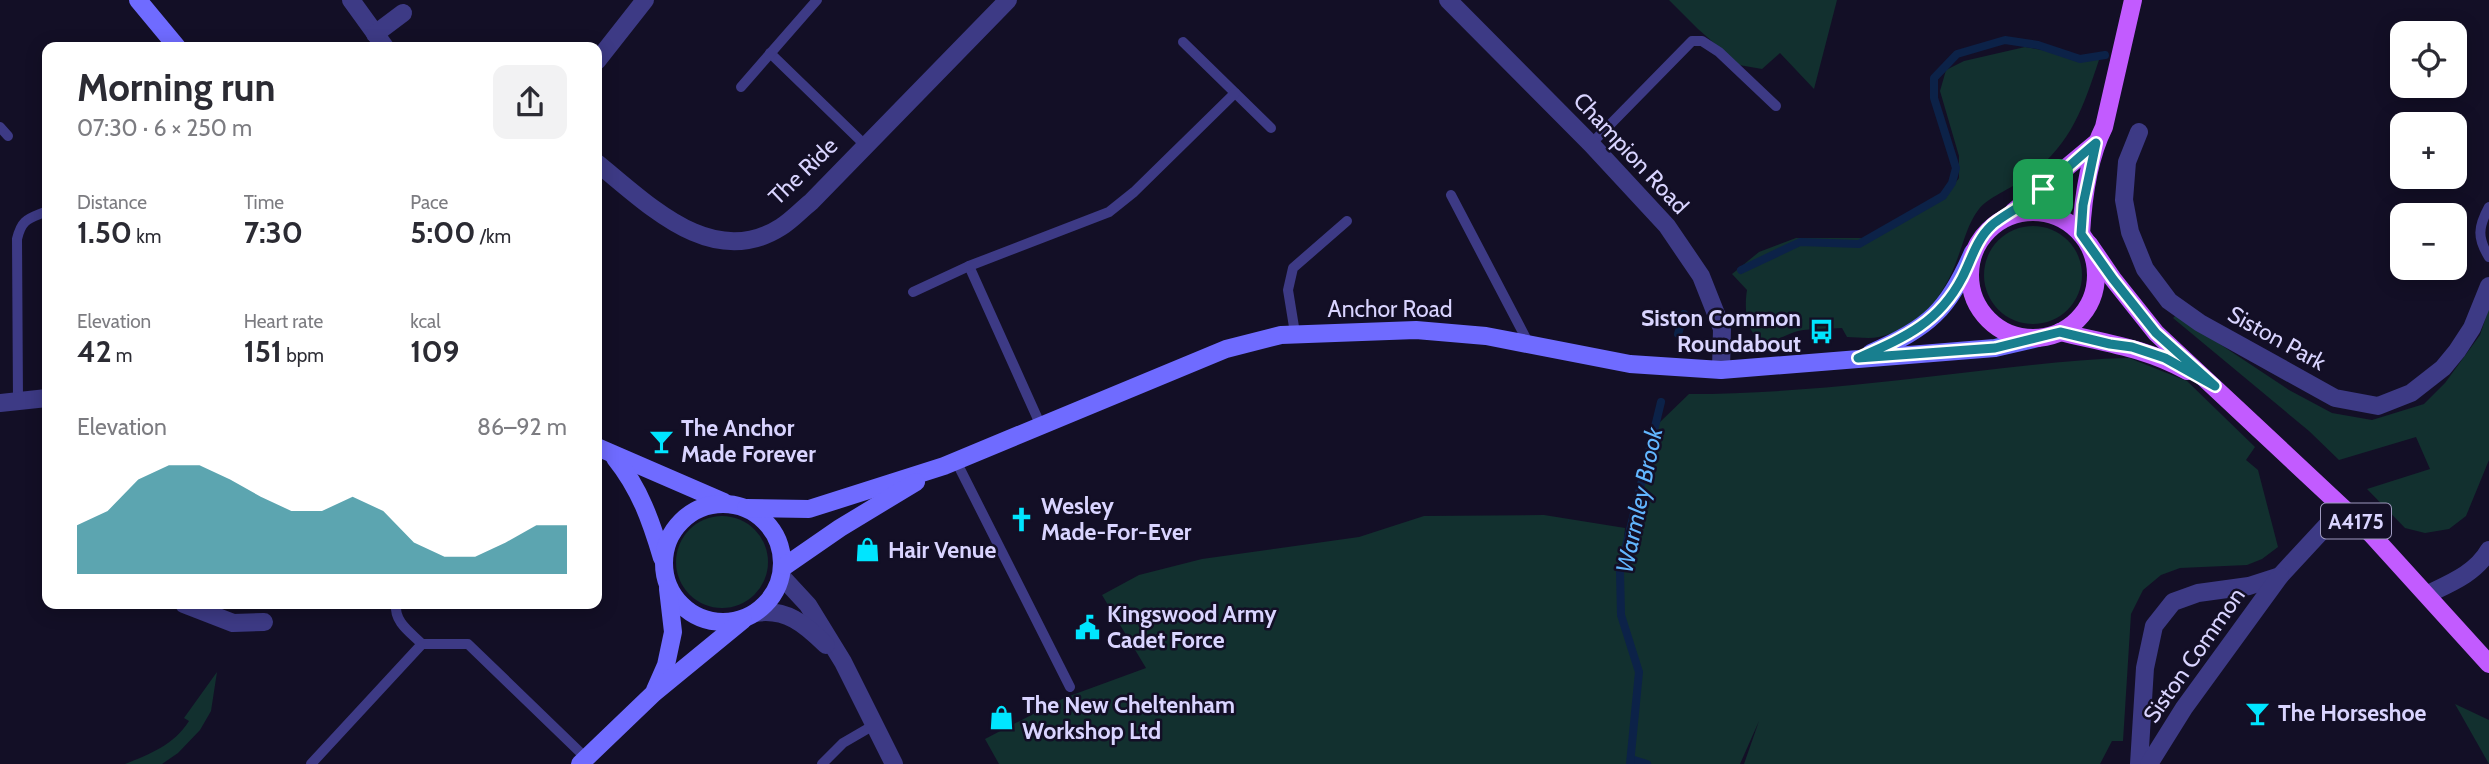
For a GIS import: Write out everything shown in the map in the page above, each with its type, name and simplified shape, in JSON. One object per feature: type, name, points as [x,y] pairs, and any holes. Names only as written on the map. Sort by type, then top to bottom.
[{"type":"main road","name":"A4175","points":[[2096,143],[2043,189],[1991,226],[1973,252],[1969,274],[1970,287],[1978,308],[1985,317],[2003,330],[2023,338],[2038,338],[2060,332],[2075,322],[2089,305],[2096,281],[2095,259],[2085,239],[2083,205],[2133,0]]},
{"type":"main road","name":"A4175","points":[[2010,215],[2036,211],[2058,216],[2075,227],[2156,333],[2343,508],[2428,594],[2489,664]]},
{"type":"main road","name":"A4175","points":[[2060,332],[2132,347],[2165,358],[2215,386]]},
{"type":"street","points":[[138,0],[173,42]]},
{"type":"street","points":[[351,0],[380,40],[403,13]]},
{"type":"street","name":"The Ride","points":[[602,167],[674,225],[727,243],[755,238],[781,227],[811,202],[1008,0]]},
{"type":"street","name":"Champion Road","points":[[1448,0],[1591,144],[1667,226],[1701,276],[1722,329],[1721,370]]},
{"type":"street","points":[[602,54],[638,3]]},
{"type":"street","name":"Siston Park","points":[[2139,132],[2127,162],[2124,200],[2130,232],[2145,269],[2169,301],[2200,323],[2335,398],[2378,406],[2411,393],[2443,368],[2457,351],[2472,328],[2489,286]]},
{"type":"street","name":"Anchor Road","points":[[1858,358],[1906,337],[1927,324],[1946,304],[1962,278],[1973,252]]},
{"type":"street","name":"Anchor Road","points":[[746,508],[809,509],[950,464],[1226,349],[1295,333],[1416,330],[1486,336],[1630,364],[1721,370],[1995,348],[2038,338]]},
{"type":"street","points":[[9,402],[42,399]]},
{"type":"street","points":[[605,451],[727,503],[746,508],[757,514],[774,532],[779,543],[784,572],[843,662],[894,764]]},
{"type":"street","points":[[605,451],[630,476],[641,496],[652,521],[663,565],[673,632],[666,665],[654,693]]},
{"type":"street","name":"Anchor Road","points":[[784,572],[840,528],[950,464]]},
{"type":"street","points":[[663,565],[665,548],[671,533],[681,520],[703,507],[727,503]]},
{"type":"street","name":"Siston Common","points":[[2149,764],[2184,708],[2280,576],[2343,508]]},
{"type":"street","points":[[2428,594],[2465,575],[2484,559],[2489,550]]},
{"type":"street","points":[[583,761],[654,693],[769,601],[784,572]]},
{"type":"street","name":"Siston Common","points":[[2139,764],[2145,668],[2154,626],[2173,602],[2198,593],[2249,586],[2280,576]]},
{"type":"street","points":[[667,585],[686,610],[715,622],[731,622],[771,610],[790,617],[811,631],[843,662]]},
{"type":"street","points":[[197,609],[233,623],[264,622]]},
{"type":"lane","points":[[741,87],[817,0]]},
{"type":"lane","points":[[1591,144],[1692,41],[1702,41],[1719,52],[1776,106]]},
{"type":"lane","points":[[1183,42],[1271,128]]},
{"type":"lane","points":[[770,53],[865,145]]},
{"type":"lane","points":[[913,292],[970,266],[1109,212],[1134,192],[1235,93]]},
{"type":"lane","points":[[1451,195],[1529,344]]},
{"type":"lane","points":[[2489,207],[2482,220],[2480,242],[2489,257]]},
{"type":"lane","points":[[9,402],[17,239],[20,225],[42,213]]},
{"type":"lane","points":[[1295,333],[1288,290],[1293,268],[1347,221]]},
{"type":"lane","points":[[970,266],[1041,426]]},
{"type":"lane","points":[[950,464],[1070,687]]},
{"type":"lane","points":[[395,609],[399,622],[422,643],[468,644],[583,761]]},
{"type":"lane","points":[[311,764],[422,643]]},
{"type":"lane","points":[[822,764],[843,743],[874,725]]},
{"type":"green space","points":[[1669,0],[1837,0],[1814,89],[1780,53],[1762,69],[1739,65]]},
{"type":"green space","points":[[2025,47],[2099,60],[2080,112],[2063,141],[2040,167],[1979,209],[1969,226],[1953,271],[1929,308],[1907,326],[1879,337],[1847,337],[1842,328],[1803,330],[1772,340],[1763,340],[1756,336],[1751,331],[1746,315],[1747,290],[1732,274],[1759,252],[1796,238],[1866,238],[1950,190],[1959,178],[1959,156],[1940,91],[1946,70],[1964,61]]},
{"type":"green space","points":[[2033,226],[2052,230],[2068,240],[2078,256],[2082,275],[2078,294],[2068,310],[2052,320],[2033,324],[2014,320],[1998,310],[1988,294],[1984,275],[1988,256],[1998,240],[2014,230]]},
{"type":"green space","points":[[2489,308],[2489,460],[2466,516],[2449,529],[2425,533],[2405,528],[2367,489],[2430,469],[2416,437],[2339,460],[2309,431],[2173,318],[2176,315],[2289,390],[2332,413],[2372,420],[2424,404],[2445,383],[2480,335]]},
{"type":"green space","points":[[2129,358],[2187,381],[2255,447],[2246,460],[2258,470],[2278,547],[2262,559],[2247,565],[2180,568],[2161,575],[2143,590],[2131,614],[2123,741],[2112,741],[2100,764],[1744,764],[1759,721],[1740,764],[1647,764],[1632,759],[1630,764],[999,764],[985,739],[1064,698],[1146,668],[1102,595],[1139,575],[1202,559],[1359,537],[1424,516],[1544,515],[1625,528],[1622,564],[1659,423],[1689,394],[1830,387],[2049,363]]},
{"type":"green space","points":[[722,516],[740,519],[755,529],[765,544],[768,562],[765,580],[755,595],[740,605],[722,608],[704,605],[689,595],[679,580],[676,562],[679,544],[689,529],[704,519]]},
{"type":"green space","points":[[217,672],[211,711],[200,730],[178,753],[162,764],[125,764],[169,743],[183,729],[189,721],[184,718]]},
{"type":"green space","points":[[2455,704],[2489,720],[2489,764]]},
{"type":"waterway","name":"Warmley Brook","points":[[1741,270],[1800,242],[1859,244],[1943,196],[1952,183],[1956,168],[1934,98],[1934,78],[1957,54],[2005,40],[2038,45],[2080,59],[2105,55]]},
{"type":"waterway","name":"Warmley Brook","points":[[1678,334],[1684,314]]},
{"type":"waterway","name":"Warmley Brook","points":[[1630,764],[1639,672],[1621,615],[1620,571],[1661,402]]},
{"type":"waterway","points":[[1631,759],[1647,764]]},
{"type":"place","name":"Siston Common Roundabout","points":[[1821,331]]},
{"type":"place","name":"The Anchor Made Forever","points":[[661,441]]},
{"type":"place","name":"Wesley Made-For-Ever","points":[[1021,519]]},
{"type":"place","name":"Hair Venue","points":[[868,550]]},
{"type":"place","name":"Kingswood Army Cadet Force","points":[[1087,627]]},
{"type":"place","name":"The Horseshoe","points":[[2258,713]]},
{"type":"place","name":"The New Cheltenham Workshop Ltd","points":[[1002,718]]},
{"type":"route","points":[[2096,143],[2083,205],[2081,234],[2156,333],[2215,386],[2165,358],[2132,347],[2060,332],[1995,348],[1858,358],[1906,337],[1927,324],[1946,304],[1962,278],[1973,252],[1991,226],[2043,189],[2096,143]]}]
